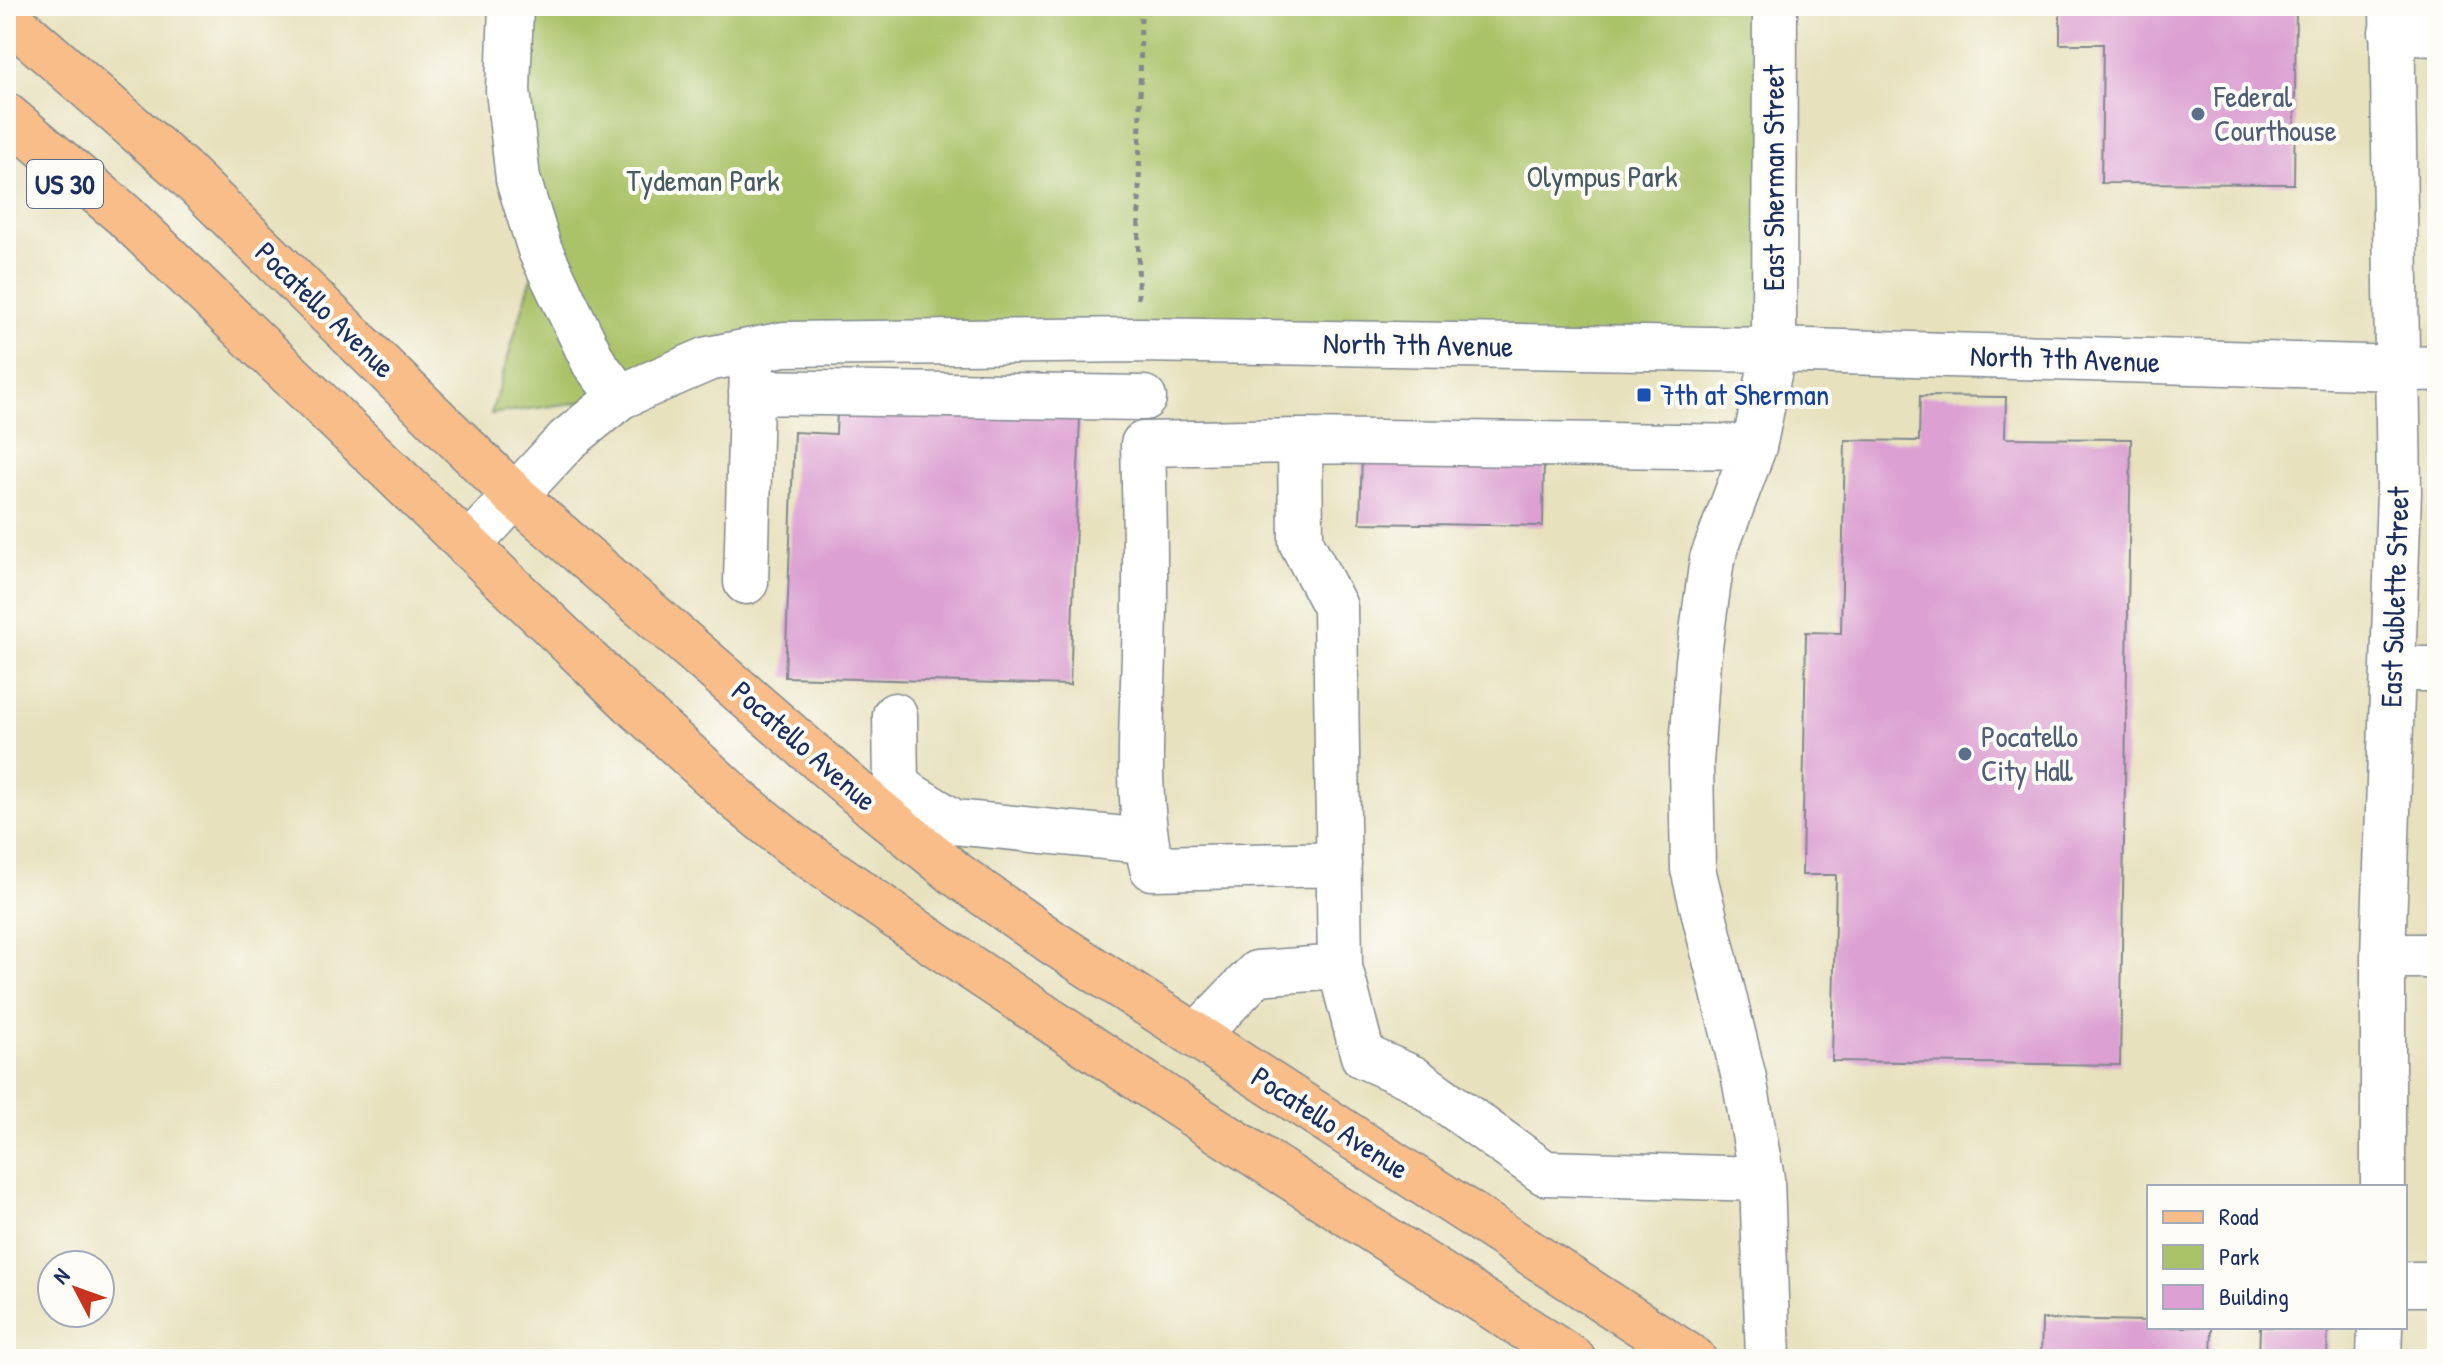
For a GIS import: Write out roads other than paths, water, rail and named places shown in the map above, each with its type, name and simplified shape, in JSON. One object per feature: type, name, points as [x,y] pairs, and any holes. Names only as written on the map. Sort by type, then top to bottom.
[{"type":"main road","name":"Pocatello Avenue","points":[[6,16],[182,170],[515,496],[875,808],[956,874],[1052,942],[1694,1359]]},
{"type":"main road","points":[[6,115],[124,215],[686,753],[792,844],[938,946],[1181,1107],[1573,1359]]},
{"type":"main road","name":"US 30","points":[[6,153],[124,215]]},
{"type":"street","points":[[511,6],[508,90],[518,179],[540,250],[594,363],[620,397]]},
{"type":"street","name":"East Sherman Street","points":[[1768,1359],[1762,1179],[1744,1078],[1693,869],[1691,763],[1698,661],[1712,559],[1754,447],[1774,350],[1775,6]]},
{"type":"street","points":[[2392,19],[2437,34]]},
{"type":"street","name":"East Sublette Street","points":[[2383,1185],[2383,956],[2399,492],[2418,369],[2392,19]]},
{"type":"street","points":[[1138,340],[1144,398],[1146,555],[1141,750],[1145,841],[1152,868],[1339,864]]},
{"type":"street","name":"North 7th Avenue","points":[[468,546],[567,440],[620,397],[708,359],[752,371],[784,344],[1138,340],[1774,350],[2418,369]]},
{"type":"street","points":[[746,582],[752,371],[1144,398]]},
{"type":"street","points":[[1143,444],[1300,441],[1754,447]]},
{"type":"street","points":[[1300,441],[1301,542],[1335,607],[1340,967],[1363,1056],[1413,1078],[1545,1173],[1762,1179]]},
{"type":"street","points":[[2393,669],[2437,669]]},
{"type":"street","points":[[895,715],[896,786],[954,822],[1145,841]]},
{"type":"street","points":[[2383,956],[2437,956]]},
{"type":"street","points":[[1196,1036],[1257,973],[1340,967]]},
{"type":"street","points":[[2407,1284],[2437,1284]]},
{"type":"street","points":[[2379,1359],[2380,1329]]},
{"type":"place","name":"Federal Courthouse","points":[[2198,114]]},
{"type":"place","name":"7th at Sherman","points":[[1644,395]]},
{"type":"place","name":"Pocatello City Hall","points":[[1965,754]]},
{"type":"park label","name":"Olympus Park","points":[[1602,177]]},
{"type":"park label","name":"Tydeman Park","points":[[703,181]]}]
